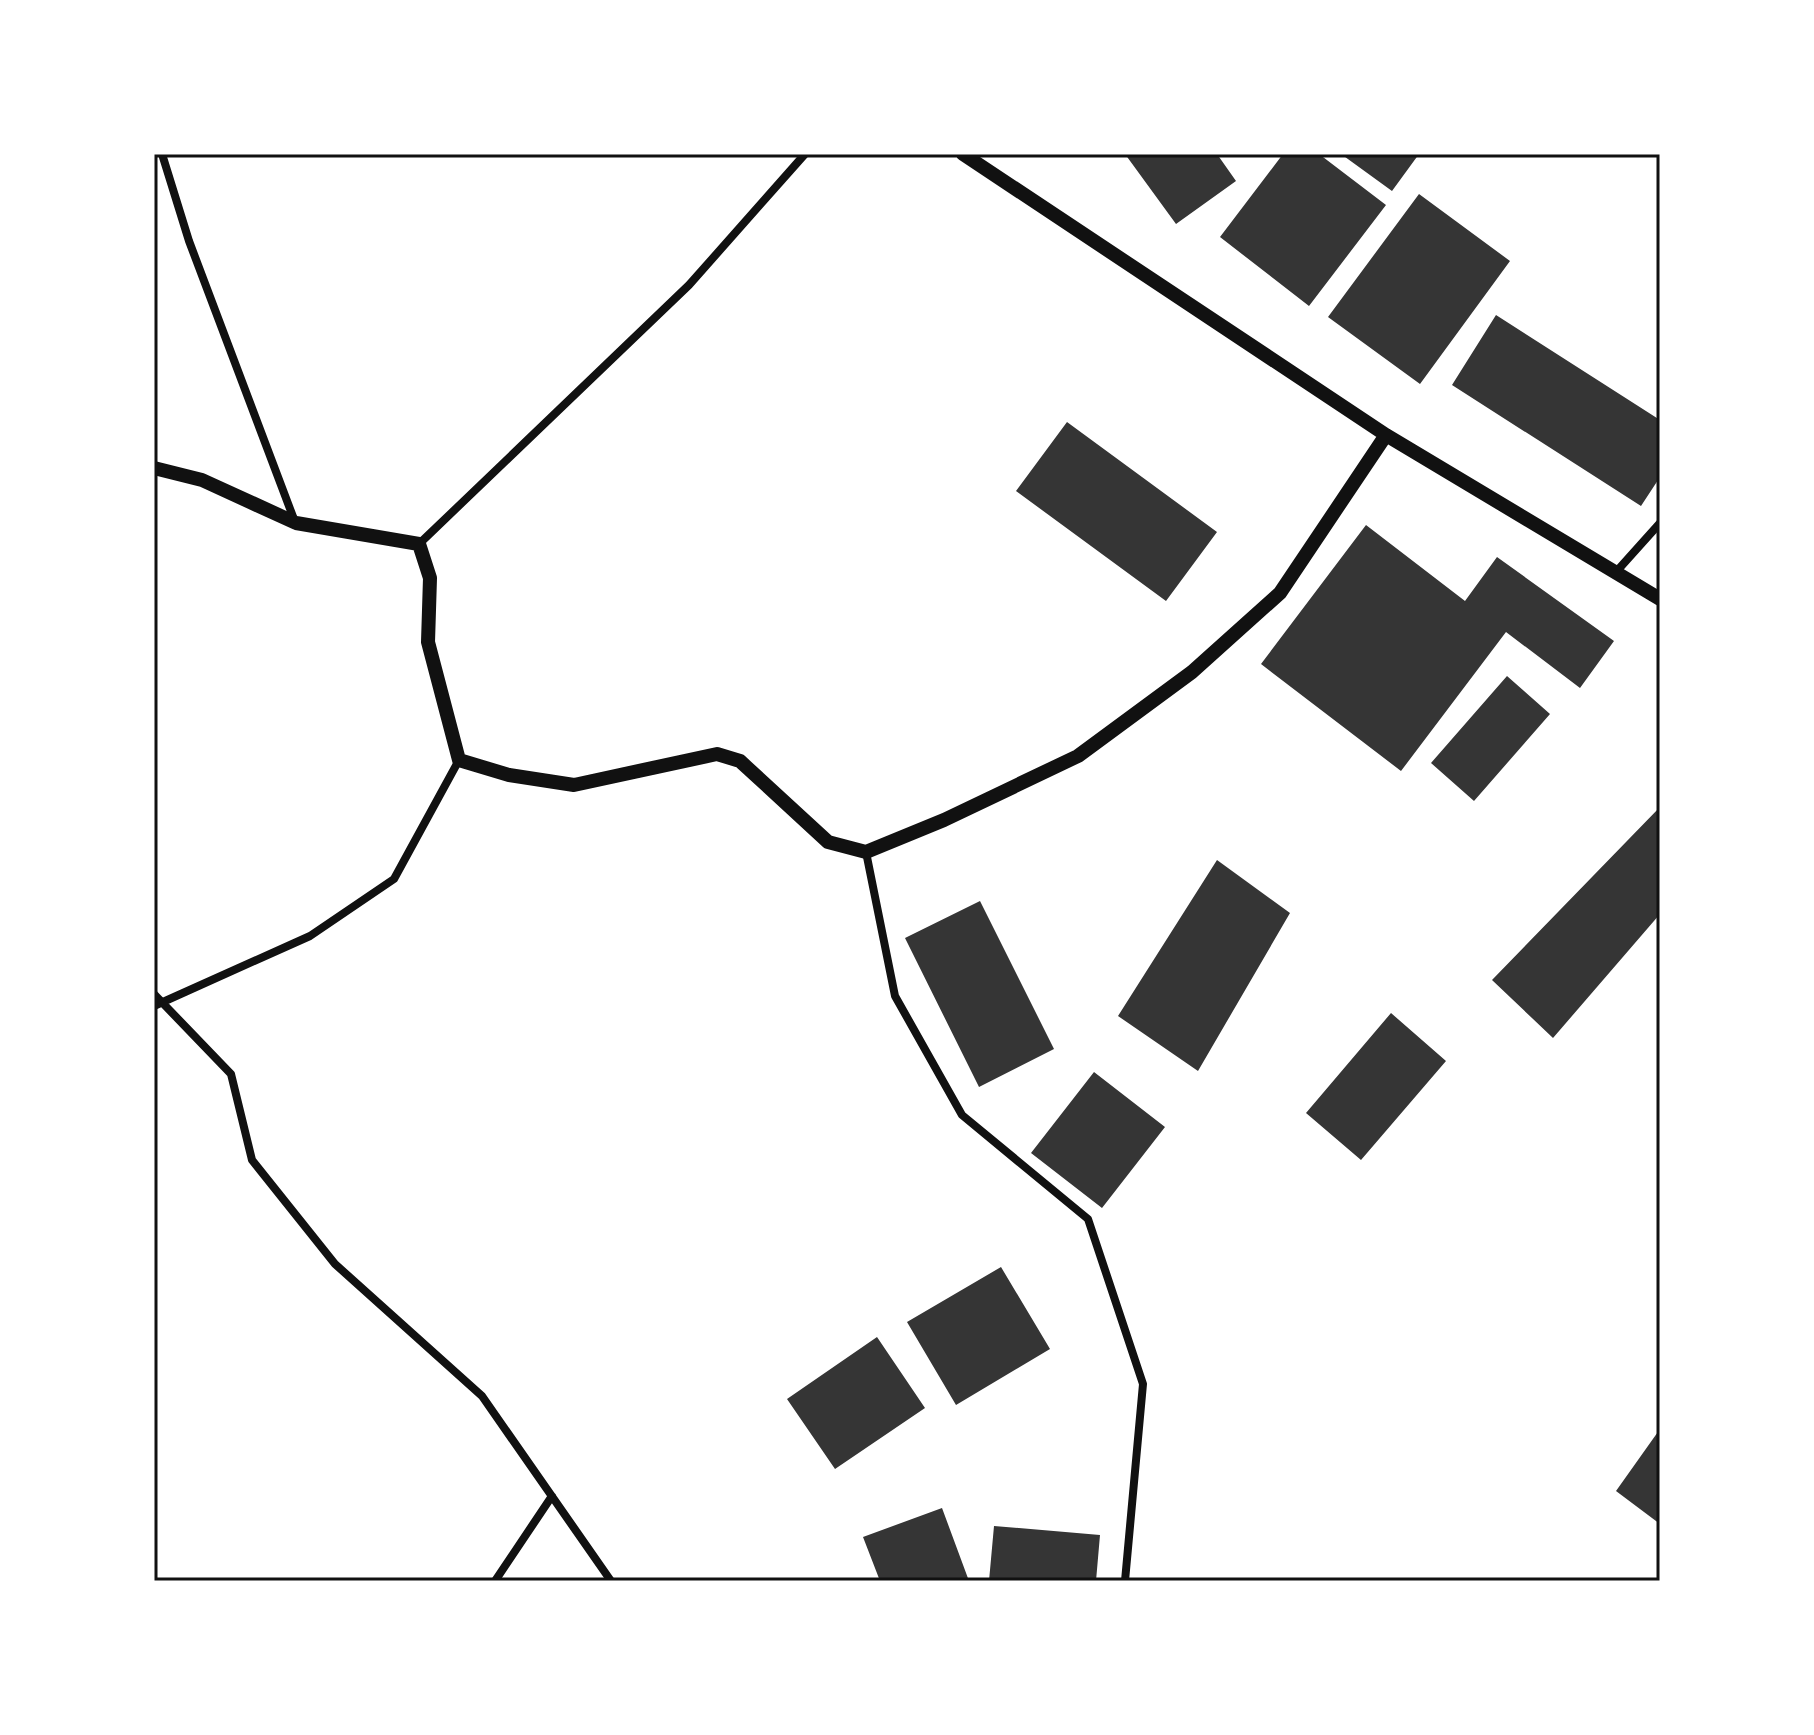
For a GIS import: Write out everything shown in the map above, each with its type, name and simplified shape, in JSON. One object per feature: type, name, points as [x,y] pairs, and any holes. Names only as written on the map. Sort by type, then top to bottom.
[{"type":"street","points":[[162,154],[189,241],[296,523]]},
{"type":"street","points":[[419,544],[689,285],[805,154]]},
{"type":"street","points":[[963,154],[1386,435],[1660,599]]},
{"type":"street","points":[[459,760],[509,775],[574,785],[717,754],[740,761],[828,842],[866,852],[944,820],[1078,756],[1192,672],[1280,593],[1386,435]]},
{"type":"street","points":[[154,468],[202,480],[296,523],[419,544]]},
{"type":"street","points":[[1616,572],[1660,523]]},
{"type":"street","points":[[158,1004],[310,936],[394,879],[459,760],[428,642],[430,578],[419,544]]},
{"type":"street","points":[[866,852],[895,996],[962,1115],[1088,1219],[1143,1384],[1125,1581]]},
{"type":"street","points":[[154,994],[158,1004],[231,1074],[252,1160],[335,1264],[482,1396],[611,1581]]},
{"type":"street","points":[[495,1581],[552,1496]]},
{"type":"building","points":[[1125,154],[1217,154],[1236,181],[1176,224]]},
{"type":"building","points":[[1283,154],[1319,154],[1386,205],[1309,306],[1220,237]]},
{"type":"building","points":[[1341,154],[1419,154],[1392,191]]},
{"type":"building","points":[[1419,194],[1510,261],[1420,384],[1328,317]]},
{"type":"building","points":[[1496,315],[1660,420],[1660,477],[1641,506],[1452,385]]},
{"type":"building","points":[[1067,422],[1217,532],[1166,601],[1016,491]]},
{"type":"building","points":[[1366,525],[1465,601],[1497,557],[1614,641],[1580,688],[1506,632],[1401,771],[1261,664]]},
{"type":"building","points":[[1507,676],[1550,714],[1474,801],[1431,763]]},
{"type":"building","points":[[1660,807],[1660,914],[1553,1038],[1492,980]]},
{"type":"building","points":[[1217,860],[1290,913],[1198,1071],[1118,1016]]},
{"type":"building","points":[[980,901],[1054,1049],[979,1087],[905,938]]},
{"type":"building","points":[[1391,1013],[1446,1061],[1361,1160],[1306,1113]]},
{"type":"building","points":[[1094,1072],[1165,1127],[1102,1208],[1031,1153]]},
{"type":"building","points":[[1001,1267],[1050,1349],[956,1405],[907,1322]]},
{"type":"building","points":[[877,1337],[925,1408],[835,1469],[787,1399]]},
{"type":"building","points":[[1660,1429],[1660,1524],[1616,1491]]},
{"type":"building","points":[[942,1508],[969,1581],[880,1581],[863,1537]]},
{"type":"building","points":[[994,1526],[1100,1535],[1096,1581],[989,1581]]}]
